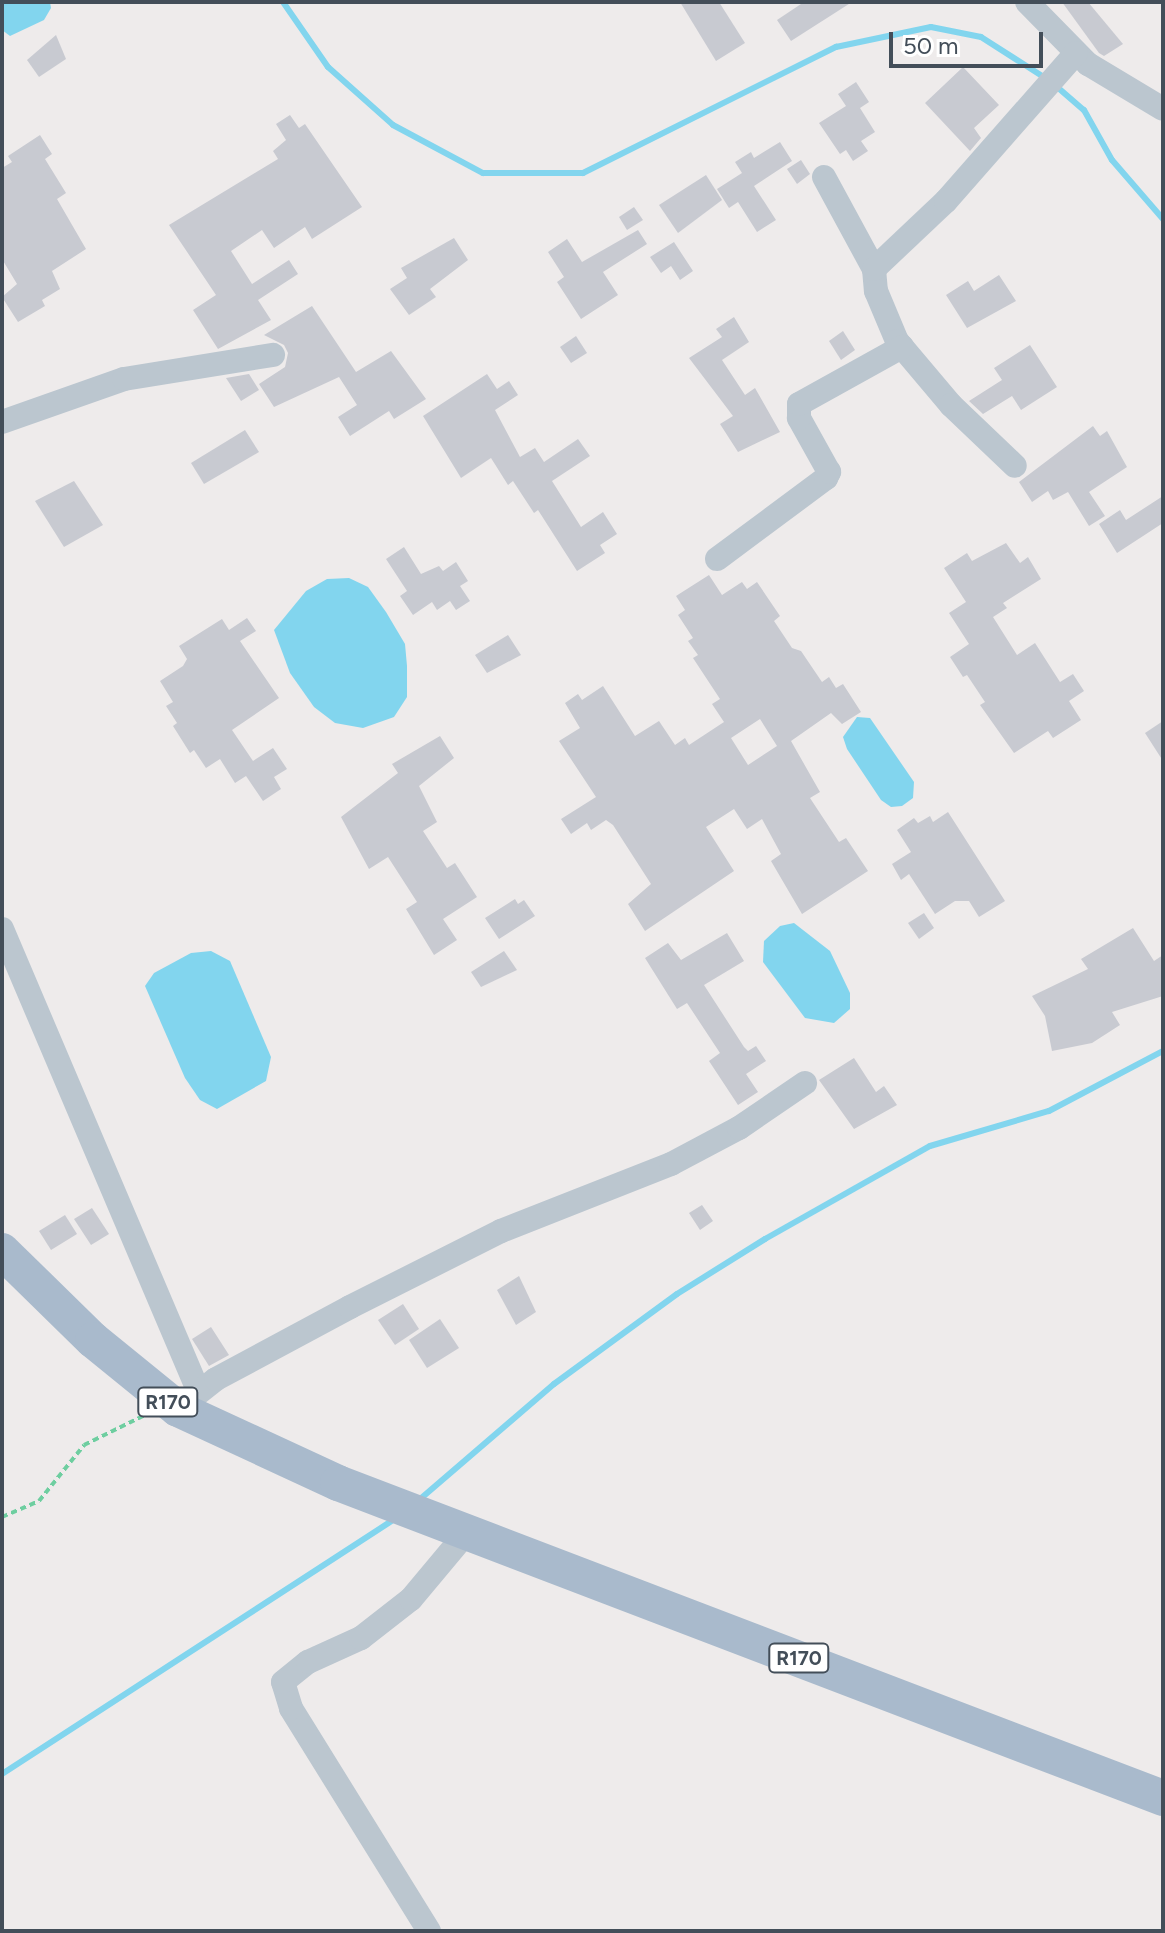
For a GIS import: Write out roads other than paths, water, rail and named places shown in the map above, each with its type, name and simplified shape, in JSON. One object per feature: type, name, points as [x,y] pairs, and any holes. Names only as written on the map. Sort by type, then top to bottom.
[{"type":"main road","name":"R170","points":[[2,1251],[93,1340],[181,1400],[371,1495],[1163,1798]]},
{"type":"street","points":[[1027,2],[1071,59],[1163,109]]},
{"type":"street","points":[[874,269],[909,239],[1018,122],[1071,59]]},
{"type":"street","points":[[824,177],[874,269],[876,291],[902,347],[951,405],[1015,466]]},
{"type":"street","points":[[717,559],[826,478],[829,472],[799,418],[799,404],[902,347]]},
{"type":"street","points":[[2,422],[124,379],[273,355]]},
{"type":"street","points":[[2,929],[181,1400],[501,1231],[671,1164],[739,1128],[805,1083]]},
{"type":"street","points":[[429,1931],[291,1708],[283,1682],[308,1662],[361,1638],[411,1599],[467,1532]]},
{"type":"water","points":[[2,2],[50,2],[51,8],[44,20],[10,36],[2,30]]},
{"type":"water","points":[[349,578],[368,587],[405,644],[407,697],[394,717],[363,728],[335,723],[314,707],[290,673],[274,630],[306,591],[327,579]]},
{"type":"water","points":[[857,717],[870,718],[914,782],[913,798],[902,806],[891,807],[881,800],[847,749],[843,737]]},
{"type":"water","points":[[794,923],[830,951],[850,993],[850,1009],[834,1023],[805,1018],[763,962],[764,941],[780,926]]},
{"type":"water","points":[[211,951],[230,961],[271,1057],[266,1081],[217,1109],[200,1100],[185,1078],[145,986],[154,973],[191,953]]},
{"type":"waterway","points":[[283,2],[328,67],[393,125],[483,173],[583,173],[836,47],[931,27],[981,37],[1047,79]]},
{"type":"waterway","points":[[1056,86],[1084,110],[1112,160],[1163,219]]},
{"type":"waterway","points":[[419,1500],[554,1384],[677,1294],[765,1239],[930,1146],[1049,1111],[1163,1051]]},
{"type":"waterway","points":[[2,1774],[395,1519]]}]
